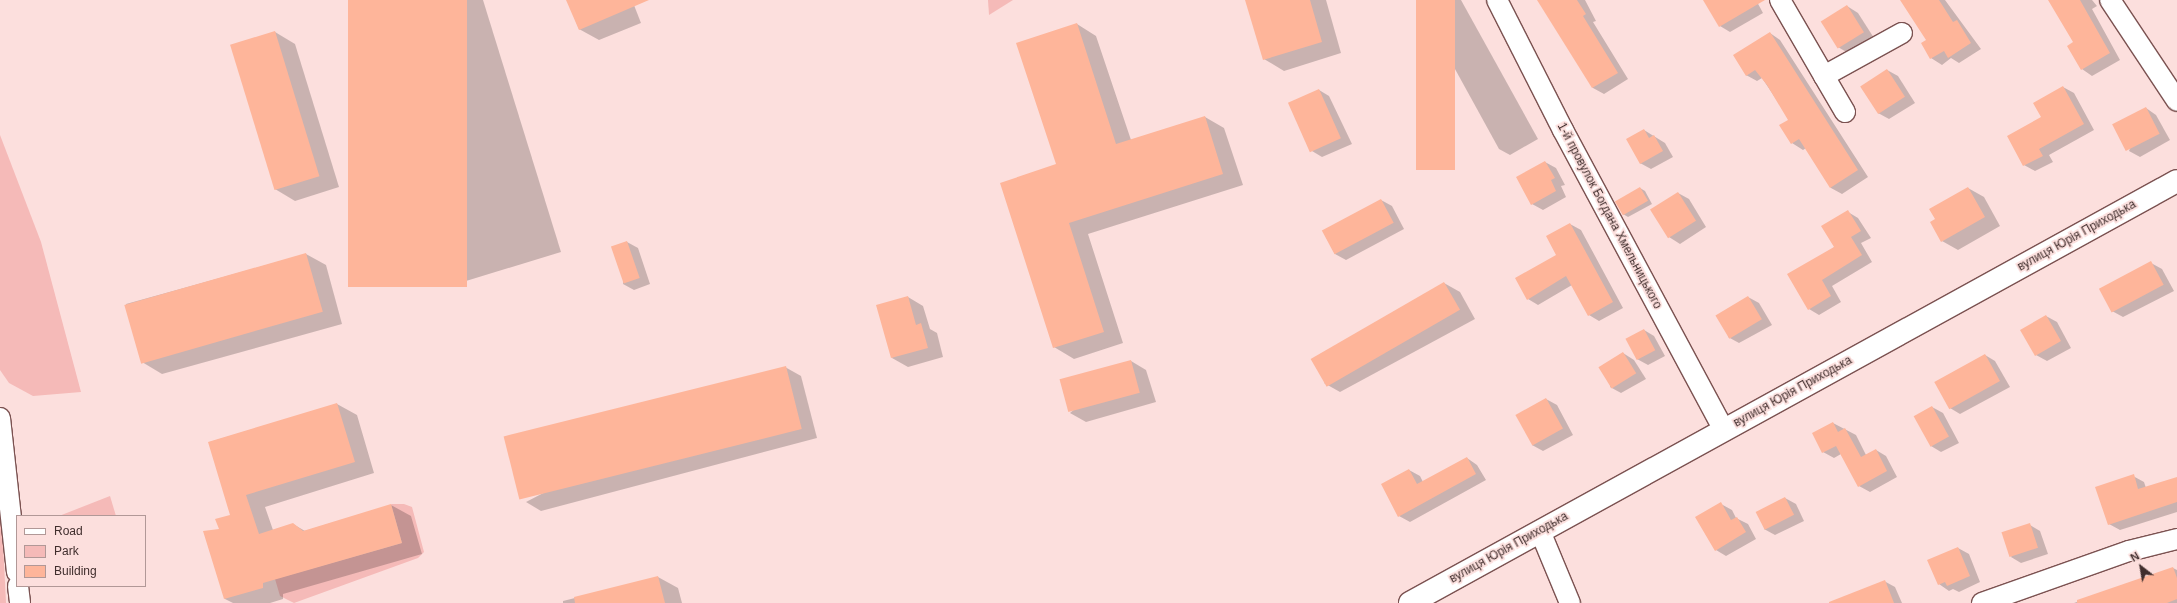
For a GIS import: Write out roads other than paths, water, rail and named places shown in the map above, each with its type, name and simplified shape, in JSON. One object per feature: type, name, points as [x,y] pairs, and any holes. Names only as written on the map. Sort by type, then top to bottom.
[{"type":"street","name":"1-й провулок Богдана Хмельницького","points":[[1497,0],[1563,130],[1724,430]]},
{"type":"street","points":[[1780,0],[1845,112]]},
{"type":"street","points":[[2110,0],[2177,101]]},
{"type":"street","points":[[1824,76],[1902,33]]},
{"type":"street","name":"вулиця Юрія Приходька","points":[[1410,603],[2177,181]]},
{"type":"street","points":[[0,418],[16,563]]},
{"type":"street","points":[[1540,531],[1570,603]]},
{"type":"street","points":[[1982,603],[2129,551],[2177,539]]},
{"type":"street","points":[[18,587],[20,603]]}]
